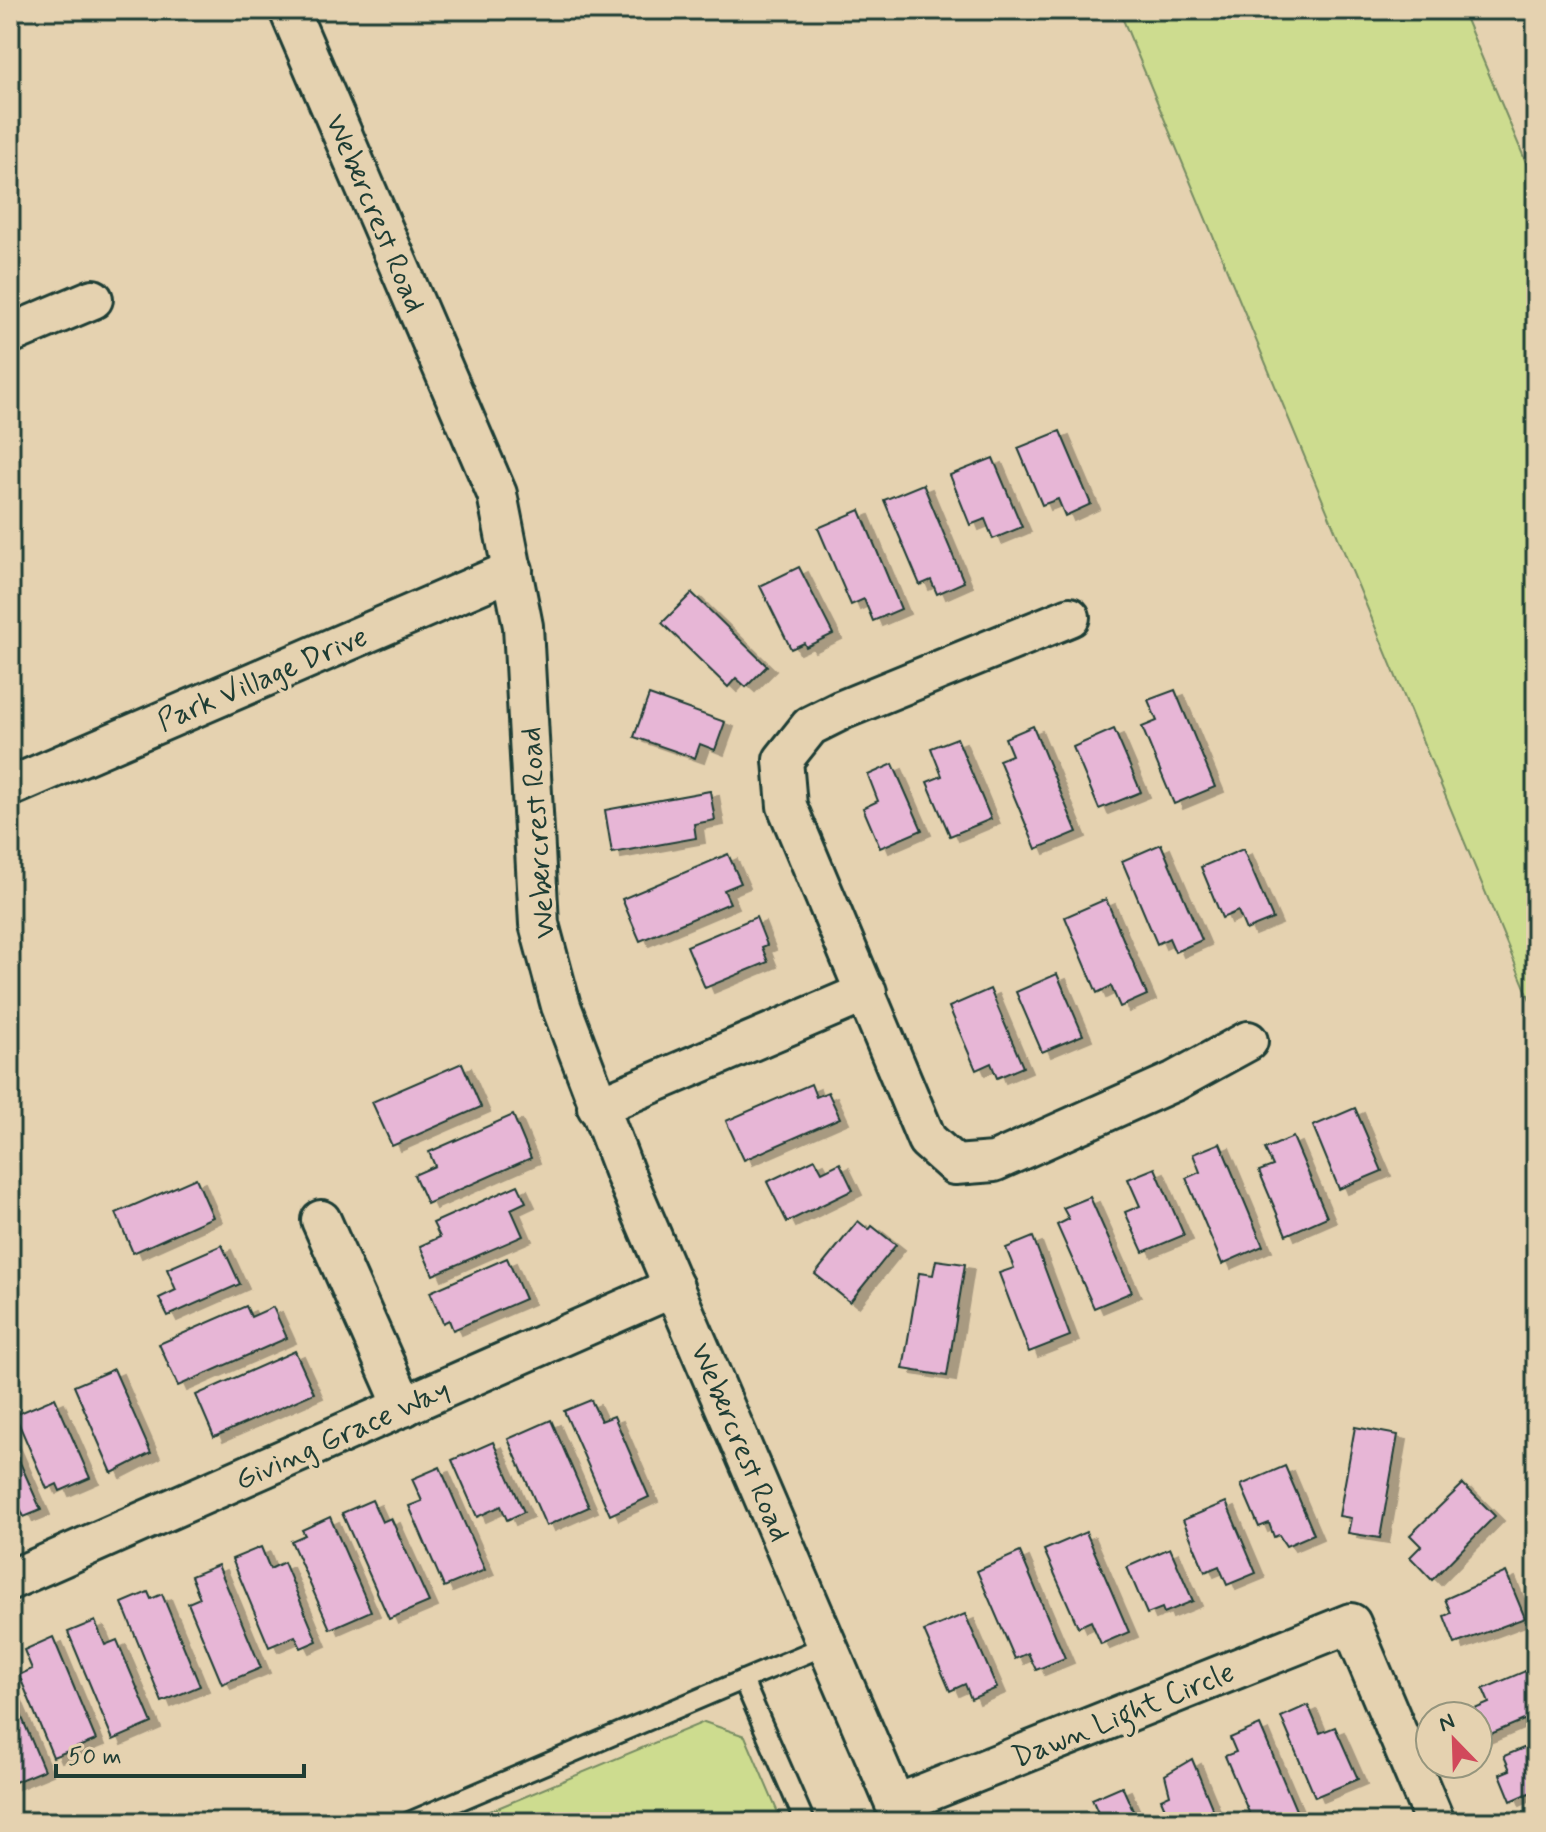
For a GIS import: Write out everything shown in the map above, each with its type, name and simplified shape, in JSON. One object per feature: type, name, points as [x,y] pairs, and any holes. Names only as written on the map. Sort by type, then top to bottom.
[{"type":"street","name":"Webercrest Road","points":[[289,10],[497,494],[523,626],[539,924],[561,1006],[597,1107],[899,1813]]},
{"type":"street","points":[[10,334],[93,299]]},
{"type":"street","name":"Park Village Drive","points":[[10,787],[513,570]]},
{"type":"street","points":[[1070,617],[842,710],[810,726],[783,760],[787,806],[927,1140],[955,1165],[994,1162],[1175,1081],[1248,1041]]},
{"type":"street","points":[[597,1107],[867,992]]},
{"type":"street","points":[[321,1220],[404,1407]]},
{"type":"street","name":"Giving Grace Way","points":[[10,1580],[674,1287]]},
{"type":"street","name":"Dawn Light Circle","points":[[899,1813],[1351,1623],[1435,1822]]},
{"type":"lane","points":[[409,1822],[829,1644]]},
{"type":"lane","points":[[743,1680],[805,1822]]},
{"type":"green space","points":[[1119,10],[1462,10],[1536,186],[1536,1014]]},
{"type":"green space","points":[[704,1722],[745,1736],[782,1822],[464,1822]]},
{"type":"building","points":[[1060,431],[1091,504],[1065,516],[1058,499],[1042,505],[1018,448]]},
{"type":"building","points":[[993,458],[1022,527],[993,539],[985,519],[970,525],[950,475]]},
{"type":"building","points":[[923,484],[964,582],[937,594],[931,580],[920,585],[884,500]]},
{"type":"building","points":[[860,510],[901,609],[873,621],[864,599],[851,605],[818,528]]},
{"type":"building","points":[[799,567],[833,634],[806,647],[804,643],[791,649],[760,586]]},
{"type":"building","points":[[692,593],[767,666],[746,687],[736,678],[728,687],[662,623]]},
{"type":"building","points":[[1175,690],[1215,787],[1174,804],[1142,727],[1157,721],[1148,700]]},
{"type":"building","points":[[649,695],[725,722],[715,750],[700,744],[695,758],[634,737]]},
{"type":"building","points":[[1033,726],[1077,832],[1036,849],[999,760],[1012,755],[1005,738]]},
{"type":"building","points":[[1114,729],[1141,792],[1099,809],[1073,747]]},
{"type":"building","points":[[957,738],[991,819],[950,836],[927,782],[942,776],[931,748]]},
{"type":"building","points":[[893,764],[922,830],[880,848],[863,808],[878,801],[868,775]]},
{"type":"building","points":[[710,791],[715,820],[694,824],[696,838],[612,853],[605,810]]},
{"type":"building","points":[[1161,844],[1202,940],[1175,952],[1169,938],[1157,944],[1122,861]]},
{"type":"building","points":[[1243,849],[1273,919],[1246,930],[1238,911],[1222,918],[1201,867]]},
{"type":"building","points":[[728,854],[741,883],[724,890],[730,903],[640,941],[622,899]]},
{"type":"building","points":[[1106,899],[1147,995],[1120,1007],[1111,986],[1097,993],[1065,917]]},
{"type":"building","points":[[756,917],[767,945],[762,947],[768,962],[705,988],[687,946]]},
{"type":"building","points":[[1057,974],[1083,1035],[1042,1052],[1016,992]]},
{"type":"building","points":[[990,989],[1023,1067],[997,1078],[991,1063],[976,1070],[949,1007]]},
{"type":"building","points":[[462,1063],[481,1107],[392,1146],[372,1102]]},
{"type":"building","points":[[811,1084],[816,1097],[828,1092],[840,1118],[744,1160],[726,1121]]},
{"type":"building","points":[[1355,1108],[1382,1171],[1339,1189],[1313,1126]]},
{"type":"building","points":[[513,1115],[531,1158],[427,1204],[414,1175],[435,1166],[429,1152]]},
{"type":"building","points":[[1293,1137],[1327,1217],[1286,1235],[1259,1171],[1273,1166],[1265,1149]]},
{"type":"building","points":[[1220,1143],[1263,1246],[1222,1264],[1186,1178],[1200,1172],[1193,1154]]},
{"type":"building","points":[[815,1159],[822,1172],[840,1163],[853,1190],[787,1222],[767,1182]]},
{"type":"building","points":[[1155,1168],[1184,1235],[1143,1252],[1125,1212],[1140,1206],[1128,1179]]},
{"type":"building","points":[[196,1178],[213,1217],[133,1253],[116,1213]]},
{"type":"building","points":[[518,1185],[526,1202],[511,1209],[523,1236],[433,1275],[420,1246],[440,1237],[433,1223]]},
{"type":"building","points":[[1090,1197],[1132,1292],[1094,1308],[1057,1225],[1069,1219],[1063,1208]]},
{"type":"building","points":[[858,1221],[869,1230],[872,1226],[896,1245],[850,1302],[815,1274]]},
{"type":"building","points":[[1033,1237],[1070,1336],[1029,1352],[999,1273],[1014,1268],[1006,1248]]},
{"type":"building","points":[[222,1245],[240,1284],[168,1316],[159,1298],[176,1290],[167,1269]]},
{"type":"building","points":[[507,1258],[525,1299],[453,1330],[449,1320],[443,1323],[430,1292]]},
{"type":"building","points":[[936,1260],[965,1264],[947,1376],[903,1369],[919,1273],[933,1275]]},
{"type":"building","points":[[246,1306],[251,1317],[273,1307],[287,1338],[178,1386],[159,1344]]},
{"type":"building","points":[[295,1351],[314,1393],[214,1437],[196,1395]]},
{"type":"building","points":[[114,1369],[151,1453],[112,1473],[74,1386]]},
{"type":"building","points":[[55,1398],[90,1478],[60,1491],[57,1484],[47,1489],[15,1415]]},
{"type":"building","points":[[591,1400],[601,1421],[614,1416],[649,1497],[610,1515],[564,1411]]},
{"type":"building","points":[[551,1420],[589,1507],[546,1526],[508,1439]]},
{"type":"building","points":[[1355,1427],[1398,1435],[1380,1538],[1348,1533],[1351,1518],[1339,1516]]},
{"type":"building","points":[[10,1440],[41,1510],[24,1517],[20,1508],[10,1512]]},
{"type":"building","points":[[493,1442],[524,1512],[507,1520],[501,1506],[477,1517],[452,1460]]},
{"type":"building","points":[[1285,1466],[1314,1534],[1286,1546],[1279,1535],[1274,1537],[1269,1523],[1259,1527],[1241,1485]]},
{"type":"building","points":[[440,1467],[485,1570],[444,1587],[409,1506],[422,1501],[412,1479]]},
{"type":"building","points":[[1463,1484],[1495,1516],[1432,1580],[1410,1557],[1421,1546],[1410,1535]]},
{"type":"building","points":[[372,1500],[382,1522],[391,1518],[429,1602],[389,1619],[342,1513]]},
{"type":"building","points":[[1226,1502],[1256,1573],[1227,1585],[1219,1566],[1205,1572],[1183,1520]]},
{"type":"building","points":[[330,1517],[371,1611],[330,1629],[291,1541],[305,1535],[302,1530]]},
{"type":"building","points":[[1086,1532],[1129,1632],[1101,1644],[1091,1621],[1078,1627],[1044,1550]]},
{"type":"building","points":[[261,1547],[270,1569],[284,1562],[317,1641],[301,1648],[295,1636],[269,1647],[232,1559]]},
{"type":"building","points":[[1170,1548],[1193,1601],[1164,1613],[1162,1608],[1147,1614],[1127,1567]]},
{"type":"building","points":[[1020,1552],[1065,1658],[1036,1670],[1028,1653],[1015,1659],[977,1571]]},
{"type":"building","points":[[218,1565],[261,1668],[222,1684],[188,1603],[200,1598],[191,1576]]},
{"type":"building","points":[[1506,1572],[1525,1618],[1455,1644],[1444,1616],[1451,1613],[1445,1599]]},
{"type":"building","points":[[148,1592],[151,1599],[162,1594],[200,1686],[162,1702],[122,1603]]},
{"type":"building","points":[[965,1614],[997,1688],[971,1699],[965,1684],[950,1691],[924,1631]]},
{"type":"building","points":[[95,1621],[105,1645],[117,1640],[152,1723],[113,1740],[68,1632]]},
{"type":"building","points":[[53,1637],[96,1740],[53,1757],[19,1675],[32,1669],[24,1650]]},
{"type":"building","points":[[1535,1667],[1536,1715],[1494,1733],[1494,1700],[1488,1700],[1483,1689]]},
{"type":"building","points":[[10,1689],[44,1770],[10,1784]]},
{"type":"building","points":[[1308,1705],[1320,1733],[1335,1727],[1358,1779],[1315,1797],[1281,1717]]},
{"type":"building","points":[[1260,1725],[1301,1822],[1253,1822],[1225,1756],[1236,1752],[1230,1738]]},
{"type":"building","points":[[1536,1743],[1536,1790],[1511,1801],[1500,1774],[1510,1770],[1504,1756]]},
{"type":"building","points":[[1192,1759],[1218,1822],[1171,1822],[1161,1799],[1170,1795],[1165,1775]]},
{"type":"building","points":[[1122,1786],[1138,1822],[1102,1822],[1092,1799]]}]
